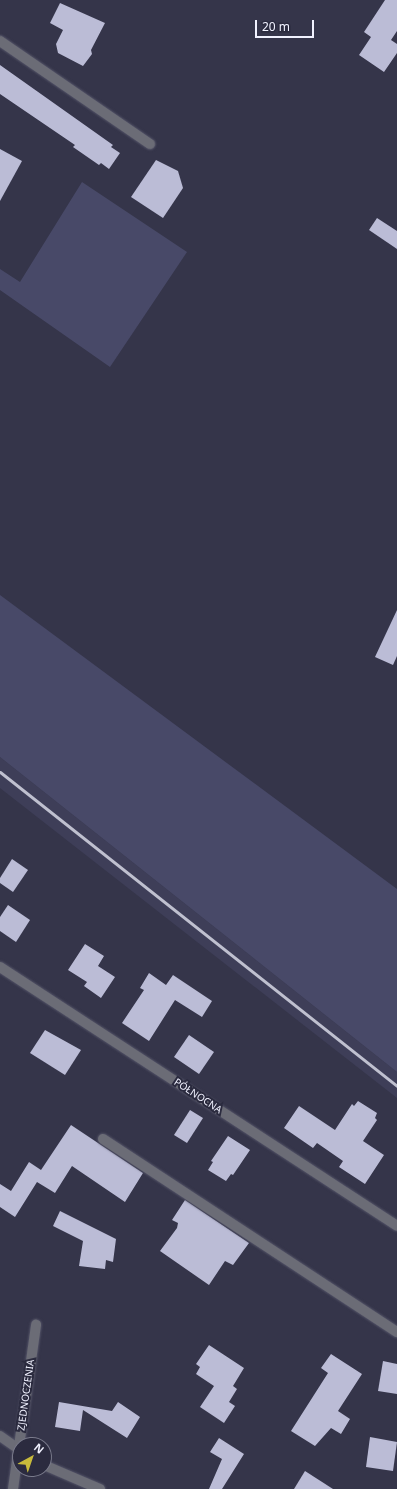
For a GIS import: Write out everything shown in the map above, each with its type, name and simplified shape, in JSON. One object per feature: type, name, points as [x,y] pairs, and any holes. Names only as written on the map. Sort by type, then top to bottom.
[{"type":"street","points":[[0,40],[150,144]]},
{"type":"street","name":"PÓŁNOCNA","points":[[0,967],[397,1226]]},
{"type":"street","points":[[103,1139],[397,1332]]},
{"type":"street","name":"ZJEDNOCZENIA","points":[[21,1437],[36,1325]]},
{"type":"street","points":[[0,1436],[12,1445]]},
{"type":"street","points":[[52,1468],[100,1489]]},
{"type":"street","name":"ZJEDNOCZENIA","points":[[13,1489],[15,1477]]},
{"type":"shaded area","points":[[82,182],[187,252],[110,367],[0,290],[0,269],[20,282]]},
{"type":"shaded area","points":[[0,595],[397,889],[397,1072],[0,757]]},
{"type":"shaded area","points":[[0,757],[397,1072],[397,1098],[0,788]]},
{"type":"building","points":[[385,0],[397,0],[397,31],[391,40],[397,44],[397,53],[384,72],[359,55],[371,37],[364,32]]},
{"type":"building","points":[[60,3],[105,23],[91,50],[92,54],[83,66],[58,53],[56,44],[63,30],[50,23]]},
{"type":"building","points":[[0,65],[113,145],[111,147],[120,153],[109,169],[101,163],[99,165],[73,147],[75,145],[0,94]]},
{"type":"building","points":[[0,149],[22,161],[0,201]]},
{"type":"building","points":[[156,160],[178,171],[183,188],[163,218],[131,197]]},
{"type":"building","points":[[377,218],[397,231],[397,249],[369,230]]},
{"type":"building","points":[[397,610],[397,656],[393,665],[375,657]]},
{"type":"building","points":[[12,859],[28,870],[13,892],[0,883],[0,878]]},
{"type":"building","points":[[8,905],[30,920],[16,942],[0,931],[0,917]]},
{"type":"building","points":[[85,944],[104,956],[98,966],[115,977],[101,998],[84,986],[87,982],[68,970]]},
{"type":"building","points":[[149,973],[166,985],[173,975],[212,1001],[202,1017],[175,1000],[149,1041],[122,1023],[144,990],[140,988]]},
{"type":"building","points":[[45,1030],[81,1050],[65,1075],[30,1053]]},
{"type":"building","points":[[189,1035],[214,1052],[199,1074],[174,1057]]},
{"type":"building","points":[[358,1101],[377,1113],[375,1118],[377,1120],[363,1141],[384,1155],[365,1184],[339,1167],[343,1161],[317,1143],[313,1148],[284,1128],[299,1106],[335,1130],[352,1104],[354,1106]]},
{"type":"building","points":[[190,1110],[203,1118],[187,1143],[174,1135]]},
{"type":"building","points":[[71,1125],[143,1173],[125,1202],[72,1166],[55,1193],[37,1182],[15,1217],[0,1207],[0,1184],[11,1191],[29,1162],[41,1170]]},
{"type":"building","points":[[228,1136],[250,1150],[233,1175],[231,1174],[226,1181],[208,1170],[213,1162],[211,1161]]},
{"type":"building","points":[[185,1200],[249,1243],[233,1265],[225,1261],[209,1285],[160,1251],[177,1228],[178,1223],[172,1220]]},
{"type":"building","points":[[60,1211],[116,1239],[113,1262],[106,1260],[105,1269],[79,1266],[83,1241],[53,1226]]},
{"type":"building","points":[[209,1345],[244,1368],[233,1386],[237,1389],[229,1402],[235,1406],[224,1423],[200,1407],[214,1386],[196,1374],[200,1367],[196,1364]]},
{"type":"building","points":[[331,1354],[362,1374],[338,1411],[350,1419],[341,1434],[331,1428],[315,1446],[291,1431],[328,1373],[321,1368]]},
{"type":"building","points":[[383,1361],[397,1364],[397,1394],[378,1391]]},
{"type":"building","points":[[59,1402],[112,1411],[118,1402],[140,1417],[127,1438],[83,1410],[80,1431],[55,1427]]},
{"type":"building","points":[[370,1437],[397,1442],[393,1471],[366,1467]]},
{"type":"building","points":[[219,1438],[244,1454],[222,1489],[209,1489],[222,1459],[210,1452]]},
{"type":"building","points":[[305,1471],[333,1489],[294,1489]]},
{"type":"railway","points":[[0,772],[397,1086]]}]
